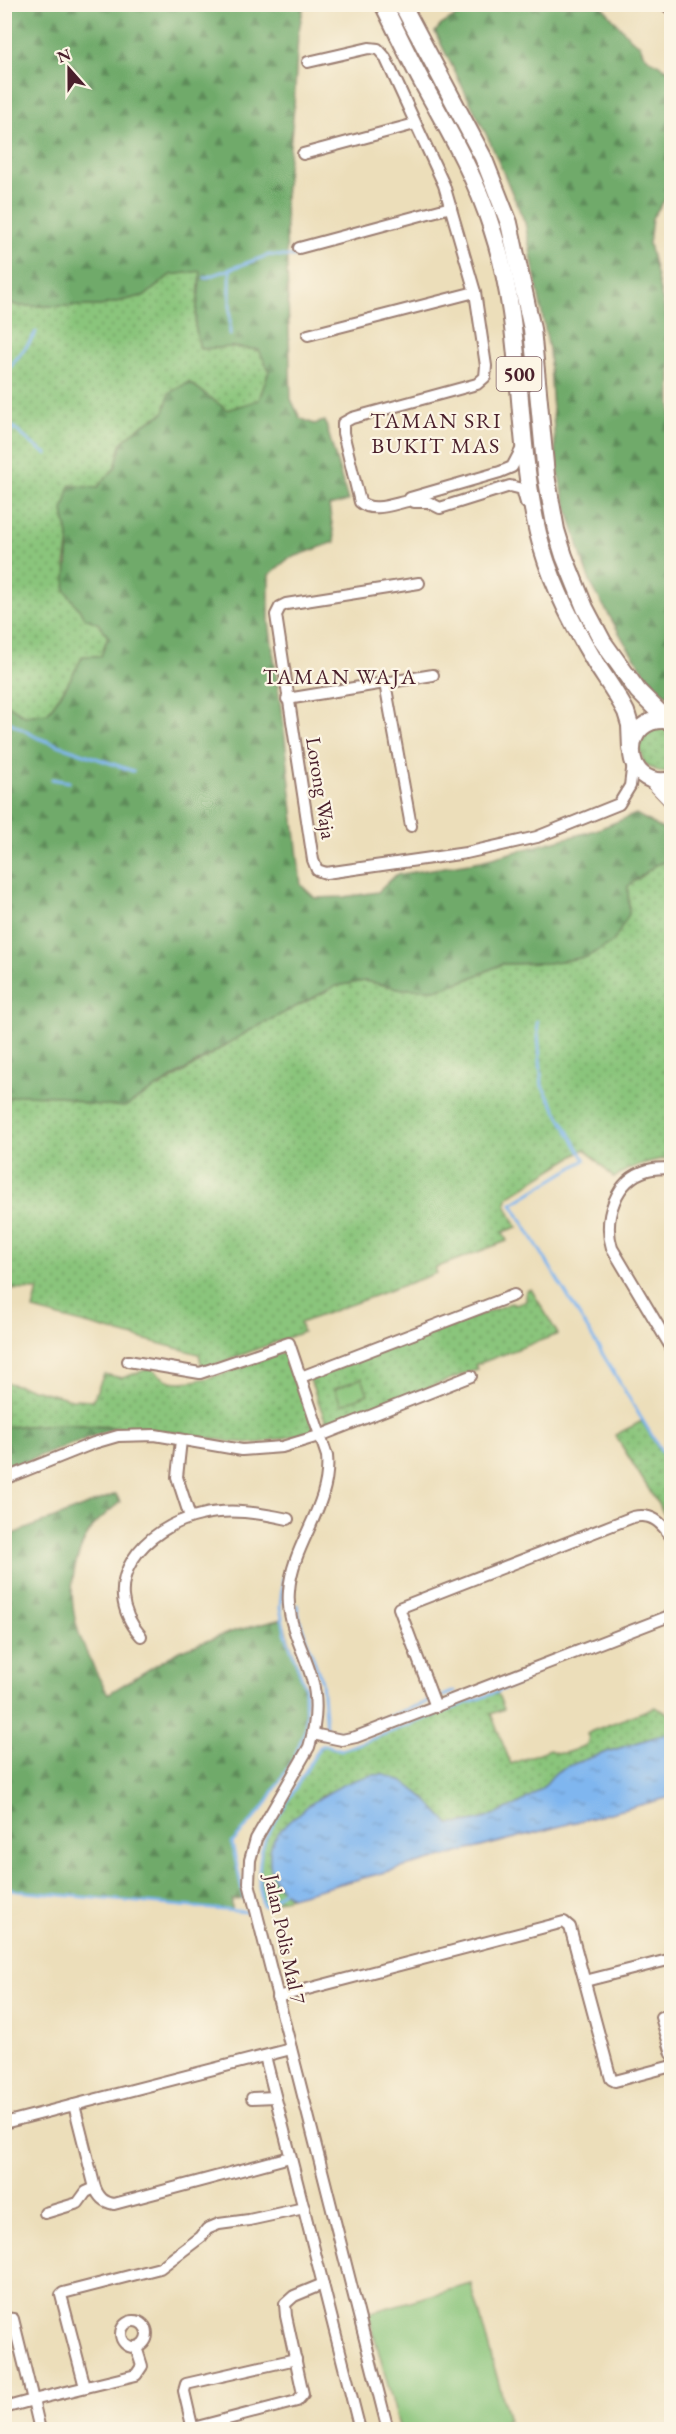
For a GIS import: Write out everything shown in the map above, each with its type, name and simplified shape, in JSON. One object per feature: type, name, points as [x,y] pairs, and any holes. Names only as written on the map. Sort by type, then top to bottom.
[{"type":"main road","name":"500","points":[[383,4],[468,167],[493,230],[514,332],[532,509],[547,563],[562,600],[580,636],[626,712],[630,725],[632,755]]},
{"type":"main road","name":"500","points":[[402,4],[483,157],[509,223],[532,329],[546,475],[556,530],[564,556],[585,608],[603,642],[638,691],[669,721]]},
{"type":"main road","name":"500","points":[[632,755],[634,736],[643,726],[654,721],[669,721]]},
{"type":"main road","points":[[632,755],[640,772],[649,779],[663,782],[672,780]]},
{"type":"street","points":[[664,4],[672,10]]},
{"type":"street","points":[[308,62],[369,48],[382,52],[444,185],[475,292],[487,372],[482,381],[352,417],[343,423],[343,433],[360,502],[363,506],[375,508],[408,501],[428,502],[440,508],[507,487],[518,487],[522,489],[527,506],[532,509]]},
{"type":"street","points":[[303,154],[415,124]]},
{"type":"street","points":[[299,248],[451,207]]},
{"type":"street","points":[[308,335],[475,292]]},
{"type":"street","points":[[408,501],[410,498],[510,469],[515,464],[524,443]]},
{"type":"street","points":[[501,472],[507,487]]},
{"type":"street","points":[[449,488],[455,505]]},
{"type":"street","name":"Lorong Waja","points":[[419,583],[286,604],[280,608],[275,618],[313,860],[317,870],[321,873],[466,852],[529,839],[560,829],[567,824],[619,804],[630,786],[632,755]]},
{"type":"street","points":[[287,699],[433,675]]},
{"type":"street","points":[[385,683],[411,825]]},
{"type":"street","points":[[649,779],[672,802]]},
{"type":"street","name":"Lorong Waja","points":[[560,829],[568,830],[623,808],[637,787],[649,779]]},
{"type":"street","points":[[672,1168],[648,1170],[628,1182],[610,1211],[607,1234],[612,1248],[672,1349]]},
{"type":"street","points":[[301,1377],[514,1295]]},
{"type":"street","name":"Jalan Polis Mal 7","points":[[128,1361],[200,1373],[289,1343],[322,1435],[328,1468],[325,1492],[296,1562],[288,1592],[294,1632],[312,1680],[316,1717],[313,1734],[300,1762],[256,1839],[250,1860],[249,1883],[388,2430]]},
{"type":"street","points":[[4,1479],[106,1439],[144,1435],[229,1449],[256,1450],[282,1446],[322,1435],[471,1376]]},
{"type":"street","points":[[182,1440],[177,1477],[190,1517]]},
{"type":"street","points":[[141,1636],[129,1620],[123,1603],[122,1587],[126,1571],[134,1558],[154,1537],[170,1526],[190,1517],[227,1511],[253,1513],[288,1520]]},
{"type":"street","points":[[436,1707],[399,1608],[633,1517],[649,1516],[656,1519],[672,1538]]},
{"type":"street","points":[[313,1734],[342,1740],[349,1739],[672,1615]]},
{"type":"street","points":[[278,1997],[564,1922],[570,1927],[611,2079],[615,2081],[672,2066]]},
{"type":"street","points":[[585,1981],[672,1959]]},
{"type":"street","points":[[661,2017],[672,2054]]},
{"type":"street","points":[[4,2123],[291,2049]]},
{"type":"street","points":[[265,2056],[360,2430]]},
{"type":"street","points":[[252,2097],[275,2097]]},
{"type":"street","points":[[74,2105],[95,2188],[100,2198],[114,2204],[290,2157]]},
{"type":"street","points":[[45,2212],[78,2203],[86,2192],[95,2188]]},
{"type":"street","points":[[85,2387],[61,2295],[63,2293],[160,2268],[201,2237],[207,2229],[219,2224],[303,2208]]},
{"type":"street","points":[[296,2358],[186,2385],[184,2387],[185,2400],[193,2429],[297,2402],[303,2394],[296,2358],[286,2316],[285,2304],[294,2296],[323,2284]]},
{"type":"street","points":[[4,2318],[13,2319],[40,2430]]},
{"type":"street","points":[[4,2408],[138,2373],[142,2366],[136,2347]]},
{"type":"green space","points":[[5,4],[304,5],[298,35],[285,197],[291,399],[300,418],[314,424],[325,421],[348,501],[329,506],[335,542],[288,559],[269,575],[269,622],[285,738],[301,885],[315,898],[378,892],[396,875],[481,861],[596,830],[636,814],[671,834],[671,859],[656,865],[628,886],[629,914],[613,942],[587,957],[548,963],[502,964],[439,989],[403,989],[365,981],[336,986],[245,1033],[125,1107],[87,1104],[61,1096],[20,1095],[5,1099],[5,703],[25,716],[48,713],[83,656],[101,656],[108,637],[99,624],[85,618],[65,590],[69,540],[63,511],[70,485],[97,488],[115,468],[122,442],[142,425],[164,413],[169,393],[189,382],[227,410],[259,400],[269,371],[259,350],[232,347],[200,349],[195,325],[201,271],[170,275],[146,295],[100,306],[19,306],[5,301]]},
{"type":"green space","points":[[474,5],[601,5],[631,39],[640,45],[643,53],[650,60],[671,71],[671,191],[652,218],[649,244],[671,336],[671,699],[651,681],[625,643],[591,584],[561,486],[556,460],[549,350],[525,223],[490,142],[435,32],[441,25]]},
{"type":"green space","points":[[201,271],[195,325],[200,349],[232,347],[260,350],[269,371],[259,400],[227,410],[189,382],[164,413],[142,425],[122,442],[115,468],[97,488],[63,511],[69,540],[65,565],[85,617],[99,624],[108,636],[101,656],[83,656],[48,713],[25,716],[4,703],[4,302],[19,306],[100,306],[146,295],[170,275]]},
{"type":"green space","points":[[671,726],[671,771],[659,772],[644,763],[639,747],[646,731]]},
{"type":"green space","points":[[671,859],[671,1157],[634,1167],[614,1178],[585,1149],[509,1196],[506,1205],[517,1227],[503,1232],[507,1241],[435,1268],[437,1273],[300,1323],[303,1332],[217,1364],[202,1367],[199,1354],[33,1310],[38,1290],[5,1289],[5,1099],[20,1095],[61,1096],[87,1104],[160,1087],[245,1033],[336,986],[365,981],[403,989],[439,989],[502,964],[548,963],[587,957],[629,914],[628,886],[656,865]]},
{"type":"green space","points":[[531,1289],[558,1334],[475,1365],[477,1369],[333,1424],[326,1422],[310,1380],[312,1378],[511,1303],[516,1305],[526,1301],[526,1291]]},
{"type":"green space","points":[[287,1351],[315,1430],[308,1433],[259,1443],[231,1442],[168,1431],[67,1424],[5,1427],[4,1382],[72,1399],[93,1400],[104,1374],[122,1378],[151,1368],[171,1381],[183,1382],[229,1372]]},
{"type":"green space","points":[[362,1378],[368,1394],[341,1405],[335,1389]]},
{"type":"green space","points":[[642,1421],[671,1469],[671,1525],[615,1435]]},
{"type":"green space","points":[[67,1424],[115,1428],[5,1469],[5,1427]]},
{"type":"green space","points":[[116,1494],[120,1502],[96,1523],[82,1545],[73,1578],[72,1596],[78,1630],[91,1662],[108,1694],[179,1651],[234,1631],[282,1619],[305,1687],[306,1727],[294,1758],[264,1807],[232,1843],[244,1899],[232,1900],[232,1911],[17,1891],[5,1886],[5,1537]]},
{"type":"green space","points":[[497,1692],[504,1709],[491,1714],[511,1764],[550,1749],[558,1753],[572,1751],[586,1745],[589,1739],[587,1734],[592,1731],[655,1707],[671,1715],[671,1732],[602,1753],[559,1770],[542,1788],[522,1802],[498,1814],[461,1824],[449,1824],[424,1797],[375,1775],[322,1795],[274,1879],[291,1897],[263,1906],[260,1872],[261,1855],[266,1837],[320,1747],[325,1745],[342,1750]]},
{"type":"green space","points":[[471,2284],[509,2420],[476,2429],[400,2429],[368,2313]]},
{"type":"water","points":[[671,1732],[671,1797],[291,1897],[273,1877],[270,1867],[270,1850],[281,1830],[322,1796],[356,1780],[384,1775],[394,1778],[420,1794],[449,1824],[461,1824],[498,1814],[522,1802],[542,1788],[559,1770],[602,1753]]},
{"type":"waterway","points":[[205,278],[269,255],[294,257]]},
{"type":"waterway","points":[[230,270],[230,335]]},
{"type":"waterway","points":[[4,377],[36,332]]},
{"type":"waterway","points":[[4,421],[47,454]]},
{"type":"waterway","points":[[4,436],[15,428]]},
{"type":"waterway","points":[[4,719],[38,738],[133,771]]},
{"type":"waterway","points":[[52,779],[69,782]]},
{"type":"waterway","points":[[537,1021],[542,1086],[585,1160],[512,1204],[672,1469]]},
{"type":"waterway","points":[[244,1899],[232,1843],[264,1807],[294,1758],[306,1727],[305,1687],[285,1632],[280,1608],[283,1578]]},
{"type":"waterway","points":[[297,1605],[300,1621],[322,1682],[326,1729],[339,1732],[352,1730],[430,1701]]},
{"type":"waterway","points":[[284,1890],[263,1906],[259,1885],[261,1852],[266,1837],[320,1747],[325,1745],[342,1750],[523,1682]]},
{"type":"waterway","points":[[443,1696],[455,1691]]},
{"type":"waterway","points":[[4,1886],[17,1891],[247,1912]]},
{"type":"district","name":"TAMAN SRI BUKIT MAS","points":[[436,432]]},
{"type":"district","name":"TAMAN WAJA","points":[[340,676]]}]
